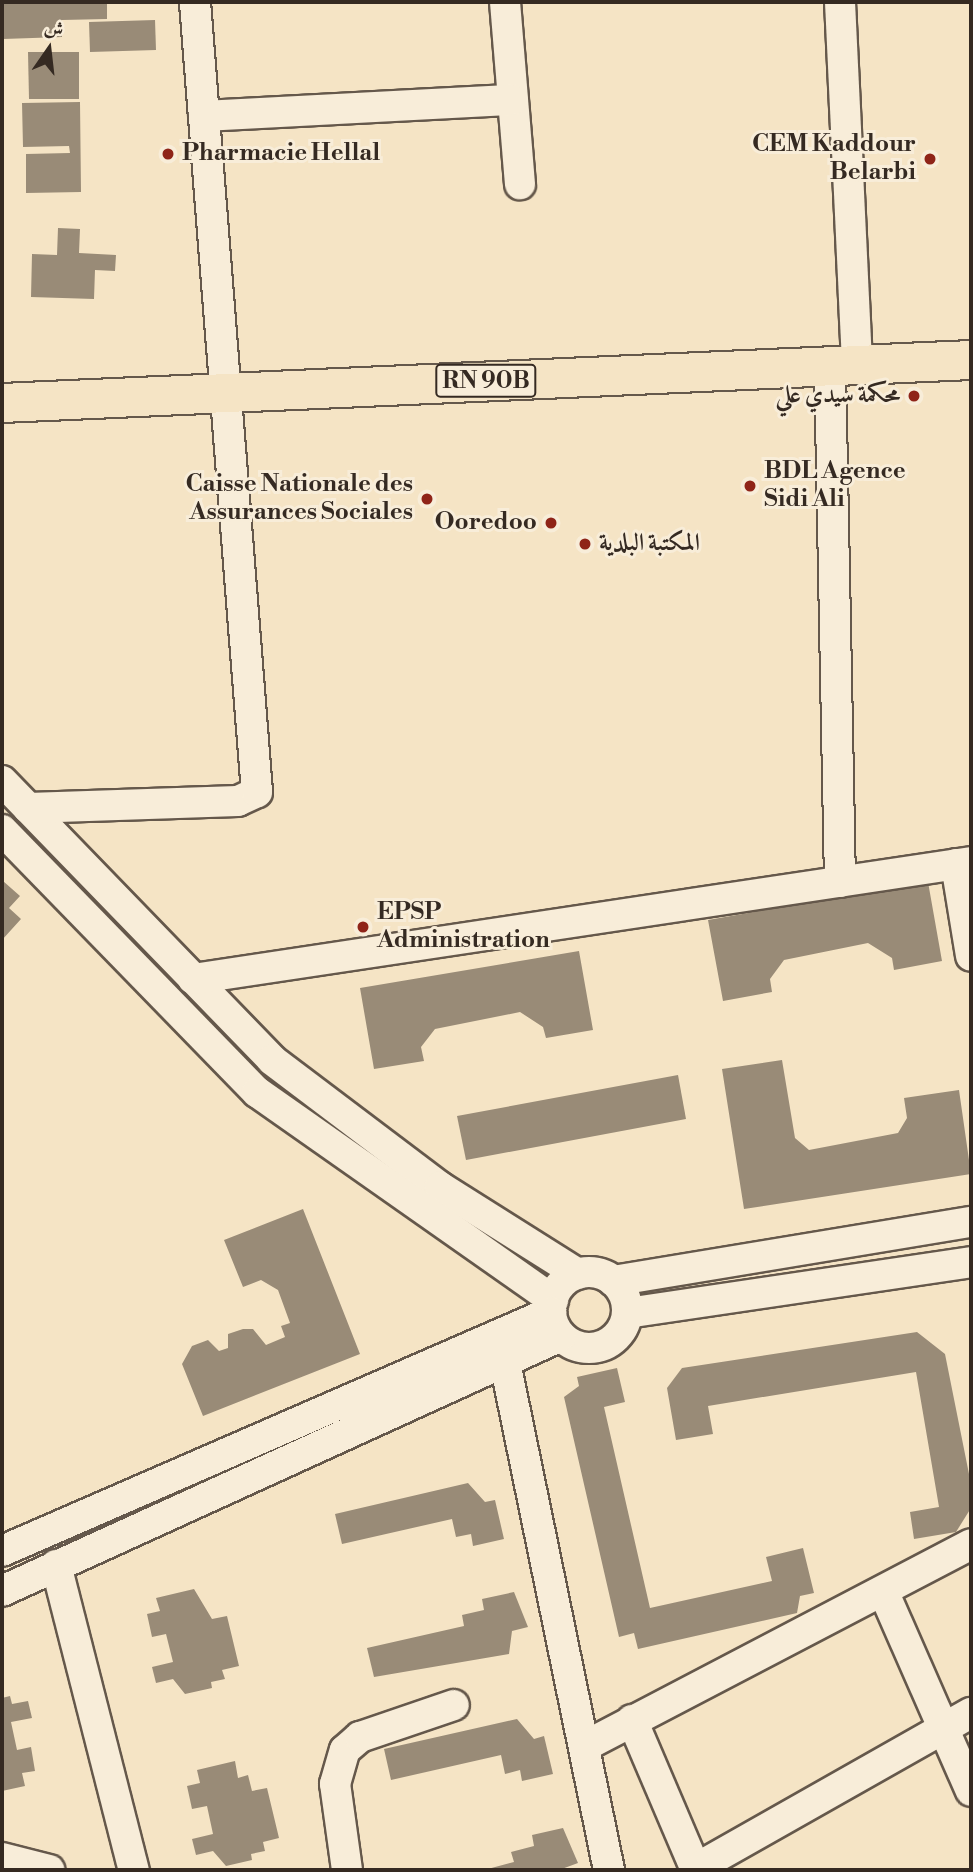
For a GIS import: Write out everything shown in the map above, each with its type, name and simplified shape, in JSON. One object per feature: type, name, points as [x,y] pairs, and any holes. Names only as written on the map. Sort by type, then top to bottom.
[{"type":"main road","name":"RN 90B","points":[[2,403],[971,360]]},
{"type":"street","points":[[28,808],[238,800],[257,792],[228,391],[195,2]]},
{"type":"street","points":[[505,2],[520,184]]},
{"type":"street","points":[[840,2],[844,366],[840,882]]},
{"type":"street","points":[[204,116],[513,100]]},
{"type":"street","points":[[2,781],[272,1060],[440,1187],[578,1274],[613,1281],[971,1225]]},
{"type":"street","points":[[2,830],[257,1093],[596,1348],[618,1336],[628,1313],[613,1281]]},
{"type":"street","points":[[193,979],[964,863],[971,956]]},
{"type":"street","points":[[628,1313],[971,1262]]},
{"type":"street","points":[[2,1591],[502,1348],[555,1316],[578,1274]]},
{"type":"street","points":[[2,1551],[502,1348]]},
{"type":"street","points":[[502,1348],[587,1745],[609,1870]]},
{"type":"street","points":[[587,1745],[884,1594],[971,1544]]},
{"type":"street","points":[[56,1565],[134,1870]]},
{"type":"street","points":[[884,1594],[971,1791]]},
{"type":"street","points":[[347,1870],[335,1784],[345,1750],[359,1737],[454,1705]]},
{"type":"street","points":[[632,1720],[695,1870],[971,1713]]},
{"type":"street","points":[[2,1858],[38,1869]]},
{"type":"building","points":[[2,2],[107,2],[107,19],[62,20],[62,37],[3,39]]},
{"type":"building","points":[[155,20],[156,50],[90,52],[89,22]]},
{"type":"building","points":[[28,52],[79,52],[79,99],[29,99]]},
{"type":"building","points":[[80,102],[81,192],[26,193],[26,154],[70,153],[69,146],[23,147],[22,103]]},
{"type":"building","points":[[58,228],[80,229],[79,253],[116,255],[115,271],[95,270],[94,299],[31,297],[32,254],[57,255]]},
{"type":"building","points":[[3,881],[20,896],[9,908],[21,919],[2,940]]},
{"type":"building","points":[[928,882],[942,961],[894,970],[892,958],[868,943],[784,960],[770,979],[772,992],[723,1001],[708,920]]},
{"type":"building","points":[[579,951],[593,1030],[546,1038],[543,1027],[520,1012],[435,1029],[421,1047],[424,1061],[374,1069],[360,988]]},
{"type":"building","points":[[782,1060],[795,1138],[809,1150],[898,1133],[907,1118],[904,1098],[959,1090],[971,1174],[744,1209],[722,1069]]},
{"type":"building","points":[[678,1075],[686,1119],[466,1160],[457,1116]]},
{"type":"building","points":[[303,1209],[360,1354],[203,1416],[182,1364],[192,1346],[208,1340],[219,1351],[228,1348],[228,1334],[243,1329],[253,1329],[266,1345],[285,1337],[281,1326],[290,1323],[278,1290],[261,1280],[243,1287],[224,1240]]},
{"type":"building","points":[[917,1332],[945,1354],[971,1484],[971,1508],[956,1532],[914,1539],[910,1512],[939,1507],[916,1372],[708,1406],[713,1434],[676,1440],[667,1388],[682,1368]]},
{"type":"building","points":[[617,1368],[625,1402],[604,1407],[650,1608],[772,1581],[766,1557],[803,1548],[814,1593],[800,1596],[797,1613],[638,1649],[634,1633],[619,1637],[564,1397],[579,1386],[577,1377]]},
{"type":"building","points":[[468,1483],[485,1502],[495,1500],[504,1539],[473,1546],[471,1534],[456,1537],[452,1519],[342,1544],[335,1514]]},
{"type":"building","points":[[194,1589],[212,1619],[227,1616],[239,1666],[222,1670],[225,1679],[211,1682],[212,1688],[185,1694],[173,1679],[156,1683],[152,1667],[173,1662],[166,1634],[152,1637],[147,1614],[160,1611],[156,1598]]},
{"type":"building","points":[[514,1592],[528,1627],[512,1631],[509,1654],[374,1677],[367,1648],[464,1626],[462,1615],[484,1610],[482,1599]]},
{"type":"building","points":[[10,1696],[12,1704],[28,1701],[32,1718],[11,1722],[17,1750],[31,1747],[35,1771],[22,1773],[25,1786],[2,1791],[2,1698]]},
{"type":"building","points":[[517,1719],[534,1739],[544,1736],[553,1774],[522,1781],[520,1770],[505,1774],[501,1755],[391,1780],[384,1749]]},
{"type":"building","points":[[235,1761],[238,1778],[248,1775],[252,1791],[267,1788],[279,1838],[263,1842],[265,1851],[251,1854],[252,1860],[226,1866],[213,1851],[196,1855],[192,1839],[213,1834],[207,1806],[192,1809],[187,1786],[200,1783],[197,1770]]},
{"type":"building","points":[[563,1828],[578,1863],[559,1870],[484,1870],[514,1862],[511,1852],[534,1846],[532,1835]]},
{"type":"place","name":"Pharmacie Hellal","points":[[168,154]]},
{"type":"place","name":"CEM Kaddour Belarbi","points":[[930,159]]},
{"type":"place","name":"محكمة سيدي علي","points":[[914,396]]},
{"type":"place","name":"BDL Agence Sidi Ali","points":[[750,486]]},
{"type":"place","name":"Caisse Nationale des Assurances Sociales","points":[[427,499]]},
{"type":"place","name":"Ooredoo","points":[[551,523]]},
{"type":"place","name":"المكتبة البلدية","points":[[585,544]]},
{"type":"place","name":"EPSP Administration","points":[[363,927]]}]
